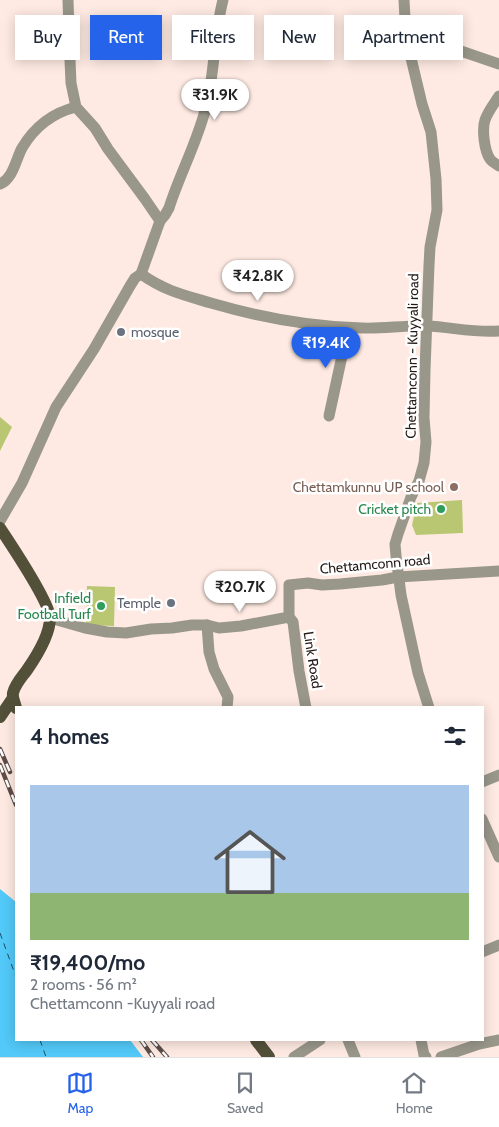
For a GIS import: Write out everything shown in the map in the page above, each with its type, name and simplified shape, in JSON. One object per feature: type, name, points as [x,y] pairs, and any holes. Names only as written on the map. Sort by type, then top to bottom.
[{"type":"main road","points":[[0,528],[45,600],[50,618],[48,629],[40,648],[15,687],[15,703],[0,717]]},
{"type":"main road","points":[[257,1041],[269,1057]]},
{"type":"street","points":[[68,0],[70,60],[76,107],[94,128],[160,221]]},
{"type":"street","points":[[0,521],[22,483],[56,407],[94,349],[135,278],[141,274],[160,221],[169,208],[207,105],[223,0]]},
{"type":"street","name":"Chettamconn - Kuyyali road","points":[[404,0],[404,15]]},
{"type":"street","points":[[463,52],[499,64]]},
{"type":"street","name":"Chettamconn - Kuyyali road","points":[[412,60],[431,132],[437,210],[430,247],[426,326],[424,418],[426,442],[424,463],[419,481],[411,497],[396,539],[396,556],[401,595],[418,673],[429,706]]},
{"type":"street","points":[[499,96],[484,122],[486,148],[490,159],[499,166]]},
{"type":"street","points":[[0,184],[5,182],[22,148],[42,123],[65,110],[76,107]]},
{"type":"street","points":[[141,274],[159,286],[174,292],[259,316],[348,328],[426,326],[499,331]]},
{"type":"street","points":[[329,416],[348,328]]},
{"type":"street","name":"Chettamconn road","points":[[290,617],[289,585],[340,584],[398,577],[499,571]]},
{"type":"street","points":[[50,618],[85,628],[126,633],[192,625],[208,630],[290,617]]},
{"type":"street","name":"Link Road","points":[[290,617],[293,622],[306,706]]},
{"type":"street","points":[[208,630],[214,669],[228,697],[227,706]]},
{"type":"street","points":[[484,781],[499,775]]},
{"type":"street","points":[[484,823],[499,857]]},
{"type":"street","points":[[484,951],[499,945]]},
{"type":"street","points":[[441,1057],[479,1044],[499,1040]]},
{"type":"street","points":[[294,1057],[318,1041]]},
{"type":"street","points":[[348,1041],[355,1057]]},
{"type":"street","points":[[421,1041],[424,1056]]},
{"type":"green space","points":[[0,417],[12,427],[0,451]]},
{"type":"green space","points":[[462,500],[463,533],[416,535],[412,525],[417,503]]},
{"type":"green space","name":"Infield Football Turf","points":[[87,586],[115,587],[114,626],[86,625]]},
{"type":"water","points":[[0,889],[15,901],[15,1041],[131,1041],[143,1057],[0,1057]]},
{"type":"ferry route","points":[[0,933],[15,974]]},
{"type":"ferry route","points":[[40,1041],[46,1057]]},
{"type":"railway","points":[[0,749],[10,772]]},
{"type":"railway","points":[[0,765],[15,802]]},
{"type":"railway","points":[[142,1041],[153,1057]]},
{"type":"railway","points":[[153,1041],[167,1057]]},
{"type":"place","name":"mosque","points":[[121,332]]},
{"type":"place","name":"Chettamkunnu UP school","points":[[454,487]]},
{"type":"place","name":"Cricket pitch","points":[[441,509]]},
{"type":"place","name":"Temple","points":[[171,603]]},
{"type":"place","name":"Infield Football Turf","points":[[101,606]]}]
